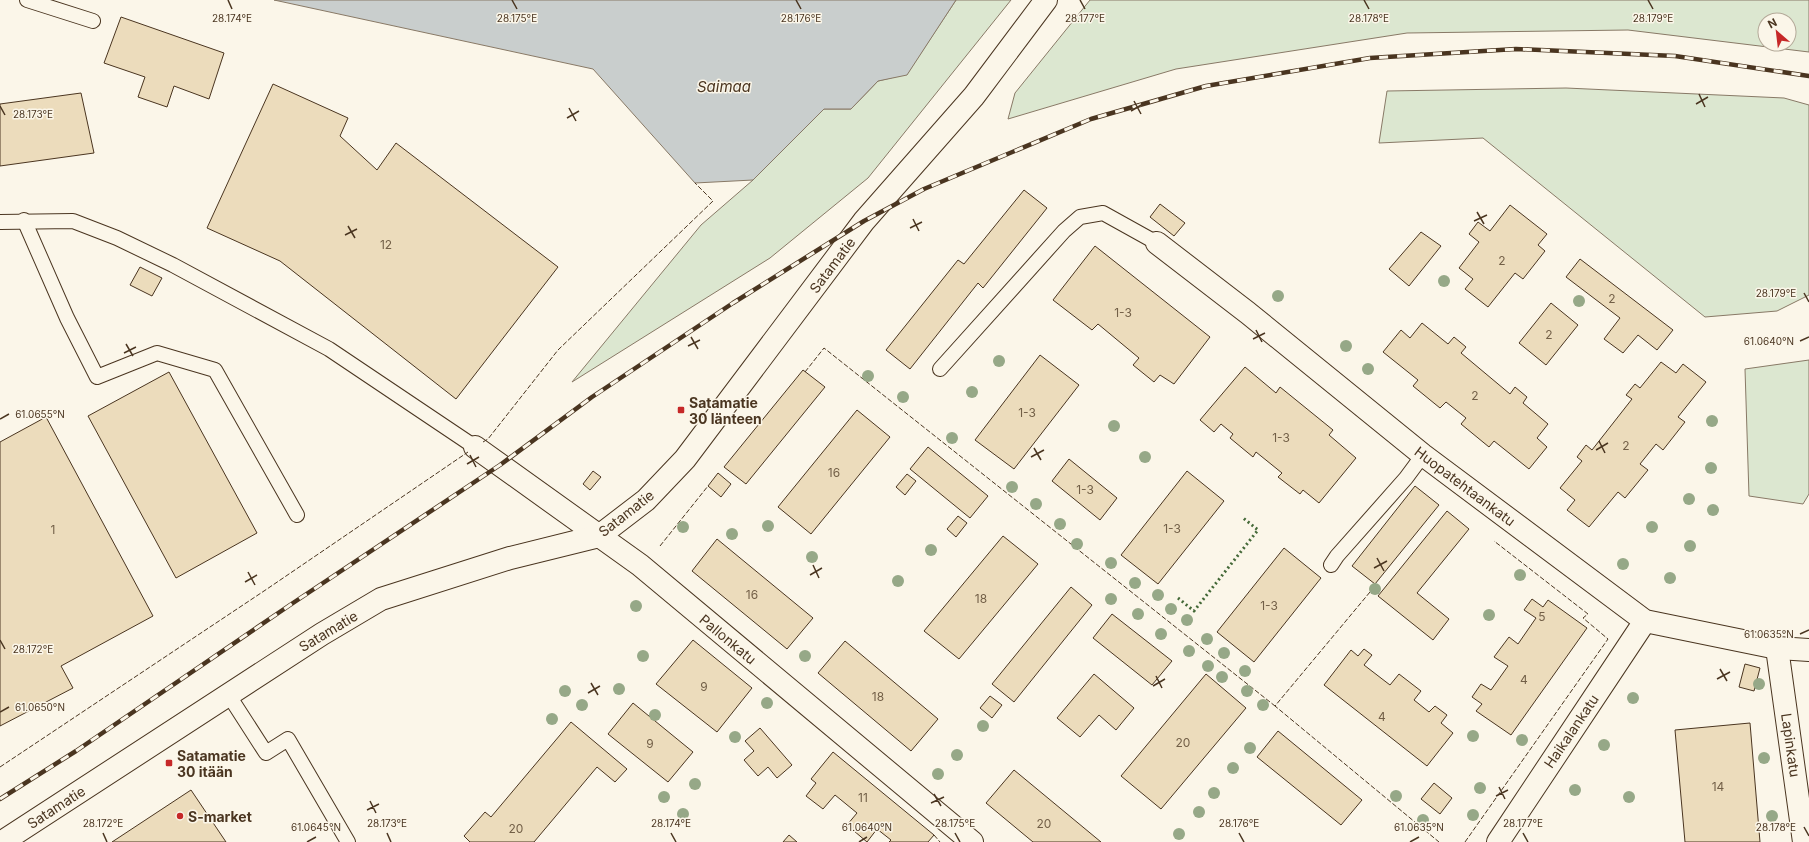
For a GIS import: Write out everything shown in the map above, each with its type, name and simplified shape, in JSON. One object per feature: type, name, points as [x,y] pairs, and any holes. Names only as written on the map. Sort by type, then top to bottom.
[{"type":"street","name":"Satamatie","points":[[2,842],[228,694],[322,634],[381,599],[510,558],[599,536],[646,500],[685,459],[864,222],[974,96],[1046,0]]},
{"type":"street","name":"Huopatehtaankatu","points":[[1157,244],[1248,312],[1423,455],[1645,621],[1777,648],[1809,650]]},
{"type":"street","name":"Pallonkatu","points":[[475,447],[645,569],[972,842]]},
{"type":"street","name":"Haikalankatu","points":[[1498,842],[1645,621]]},
{"type":"street","name":"Lapinkatu","points":[[1777,648],[1804,842]]},
{"type":"lane","points":[[27,0],[93,20]]},
{"type":"lane","points":[[940,370],[1064,231],[1080,217],[1103,213],[1157,244]]},
{"type":"lane","points":[[24,220],[67,318],[97,377],[157,353],[215,370],[298,515]]},
{"type":"lane","points":[[0,222],[24,220],[73,221],[117,238],[173,265],[329,349],[475,447]]},
{"type":"lane","points":[[1331,565],[1337,556],[1406,478],[1423,455]]},
{"type":"lane","points":[[228,694],[266,753],[288,740],[348,842]]},
{"type":"green space","points":[[956,0],[1011,0],[868,178],[770,258],[572,382],[701,225],[753,180],[824,109],[851,109],[878,81],[907,74]]},
{"type":"green space","points":[[1090,0],[1809,0],[1809,52],[1797,51],[1797,12],[1757,12],[1757,46],[1628,30],[1407,33],[1176,69],[1008,119],[1015,93]]},
{"type":"green space","points":[[1566,88],[1784,98],[1809,105],[1809,295],[1777,311],[1705,317],[1483,138],[1379,143],[1387,91]]},
{"type":"green space","points":[[1809,360],[1809,494],[1803,504],[1749,496],[1745,369]]},
{"type":"water","name":"Saimaa","points":[[274,0],[956,0],[907,75],[878,81],[851,109],[824,109],[753,180],[695,183],[593,69]]},
{"type":"building","points":[[121,17],[224,53],[209,99],[174,86],[167,107],[138,97],[145,77],[104,63]]},
{"type":"building","points":[[273,84],[348,118],[340,136],[377,170],[396,143],[558,267],[456,399],[280,261],[207,228]]},
{"type":"building","points":[[81,93],[94,153],[0,166],[0,104]]},
{"type":"building","points":[[1024,190],[1047,208],[983,288],[978,283],[910,369],[886,350],[958,260],[964,264]]},
{"type":"building","points":[[1160,204],[1185,223],[1174,236],[1150,217]]},
{"type":"building","points":[[1510,205],[1547,234],[1538,245],[1545,251],[1523,279],[1515,273],[1488,307],[1465,289],[1473,279],[1459,268],[1479,242],[1469,234],[1478,222],[1490,231]]},
{"type":"building","points":[[1421,232],[1441,246],[1409,286],[1389,269]]},
{"type":"building","points":[[1095,246],[1210,337],[1174,384],[1160,375],[1154,382],[1133,365],[1139,358],[1098,324],[1092,330],[1053,300]]},
{"type":"building","points":[[1580,259],[1673,330],[1657,350],[1638,335],[1623,353],[1604,339],[1620,318],[1566,277]]},
{"type":"building","points":[[140,267],[162,278],[152,296],[130,285]]},
{"type":"building","points":[[1551,303],[1578,325],[1546,365],[1519,343]]},
{"type":"building","points":[[1422,323],[1448,344],[1454,337],[1466,347],[1461,353],[1510,394],[1515,387],[1527,397],[1523,403],[1548,424],[1537,438],[1547,447],[1529,469],[1494,441],[1489,447],[1461,424],[1466,418],[1446,402],[1440,408],[1413,386],[1418,380],[1383,352],[1401,330],[1410,338]]},
{"type":"building","points":[[1040,355],[1079,385],[1014,469],[975,440]]},
{"type":"building","points":[[1661,362],[1676,373],[1683,364],[1706,382],[1678,417],[1685,422],[1663,450],[1656,444],[1640,464],[1648,470],[1625,498],[1618,492],[1589,527],[1567,510],[1575,500],[1560,488],[1582,461],[1577,457],[1586,445],[1592,450],[1632,399],[1626,395],[1635,384],[1640,388]]},
{"type":"building","points":[[1245,367],[1276,393],[1280,387],[1333,430],[1329,435],[1356,458],[1319,503],[1303,490],[1300,494],[1278,477],[1282,473],[1256,452],[1253,457],[1230,438],[1233,434],[1221,424],[1214,432],[1200,420]]},
{"type":"building","points":[[803,370],[825,387],[746,484],[724,467]]},
{"type":"building","points":[[169,372],[257,533],[176,578],[88,416]]},
{"type":"building","points":[[857,410],[890,437],[811,534],[778,507]]},
{"type":"building","points":[[46,417],[153,616],[61,666],[73,688],[0,726],[0,442]]},
{"type":"building","points":[[928,447],[988,496],[970,518],[910,469]]},
{"type":"building","points":[[1069,459],[1117,498],[1100,520],[1052,481]]},
{"type":"building","points":[[593,471],[601,477],[590,490],[583,484]]},
{"type":"building","points":[[1187,471],[1224,501],[1158,584],[1121,555]]},
{"type":"building","points":[[718,473],[731,484],[721,497],[708,486]]},
{"type":"building","points":[[907,474],[916,481],[905,495],[896,487]]},
{"type":"building","points":[[1415,486],[1439,505],[1375,584],[1352,566]]},
{"type":"building","points":[[1447,511],[1469,529],[1417,593],[1449,619],[1433,640],[1378,596]]},
{"type":"building","points":[[958,516],[967,523],[956,537],[947,529]]},
{"type":"building","points":[[1003,536],[1038,564],[959,659],[924,631]]},
{"type":"building","points":[[717,539],[813,618],[787,649],[692,571]]},
{"type":"building","points":[[1284,548],[1321,578],[1254,662],[1217,632]]},
{"type":"building","points":[[1071,587],[1092,605],[1014,702],[992,684]]},
{"type":"building","points":[[1532,599],[1543,607],[1548,600],[1587,628],[1511,735],[1476,711],[1482,704],[1472,697],[1481,684],[1491,690],[1508,666],[1494,657],[1509,637],[1518,644],[1536,618],[1524,610]]},
{"type":"building","points":[[1112,614],[1172,661],[1152,685],[1093,638]]},
{"type":"building","points":[[693,640],[752,688],[717,732],[656,684]]},
{"type":"building","points":[[845,641],[938,719],[911,751],[818,673]]},
{"type":"building","points":[[1364,649],[1372,655],[1364,665],[1390,685],[1399,674],[1421,691],[1414,700],[1429,712],[1435,706],[1447,715],[1441,723],[1453,733],[1427,766],[1324,685],[1351,650],[1358,656]]},
{"type":"building","points":[[1745,664],[1760,668],[1754,691],[1739,687]]},
{"type":"building","points":[[1094,674],[1134,708],[1116,730],[1099,715],[1080,737],[1057,718]]},
{"type":"building","points":[[1206,674],[1246,708],[1161,809],[1121,776]]},
{"type":"building","points":[[990,696],[1002,705],[992,718],[980,708]]},
{"type":"building","points":[[633,703],[693,752],[668,782],[608,734]]},
{"type":"building","points":[[571,722],[627,769],[615,782],[597,767],[534,842],[470,842],[464,836],[485,812],[491,817]]},
{"type":"building","points":[[1750,723],[1760,842],[1685,842],[1675,730]]},
{"type":"building","points":[[760,728],[792,765],[777,778],[768,767],[758,776],[744,760],[754,751],[745,741]]},
{"type":"building","points":[[1278,731],[1362,800],[1341,825],[1257,757]]},
{"type":"building","points":[[833,752],[934,835],[928,842],[889,842],[891,840],[877,829],[867,842],[847,825],[857,813],[835,795],[823,809],[806,796],[816,783],[811,779]]},
{"type":"building","points":[[1014,770],[1101,842],[1033,842],[986,803]]},
{"type":"building","points":[[1434,783],[1452,798],[1440,814],[1421,799]]},
{"type":"building","name":"S-market","points":[[191,790],[226,842],[112,842]]},
{"type":"building","points":[[789,835],[797,842],[783,842]]},
{"type":"railway","points":[[0,799],[76,751],[290,605],[500,465],[592,397],[733,303],[864,221],[924,189],[1091,119],[1206,86],[1370,58],[1516,49],[1675,56],[1809,76]]},
{"type":"hedge","points":[[1178,598],[1194,611],[1258,530],[1242,517]]},
{"type":"fence","points":[[483,442],[488,439],[558,350],[713,201],[695,183]]},
{"type":"fence","points":[[805,372],[824,348],[1275,706]]},
{"type":"fence","points":[[0,767],[267,589],[468,452]]},
{"type":"fence","points":[[660,546],[708,486]]},
{"type":"fence","points":[[1465,842],[1608,639],[1583,618],[1588,614],[1494,541]]},
{"type":"fence","points":[[1370,592],[1275,706],[1439,842]]},
{"type":"fence","points":[[934,835],[940,842]]},
{"type":"place","name":"Satamatie 30 länteen","points":[[681,410]]},
{"type":"place","name":"Satamatie 30 itään","points":[[169,763]]},
{"type":"place","name":"S-market","points":[[180,816]]}]
